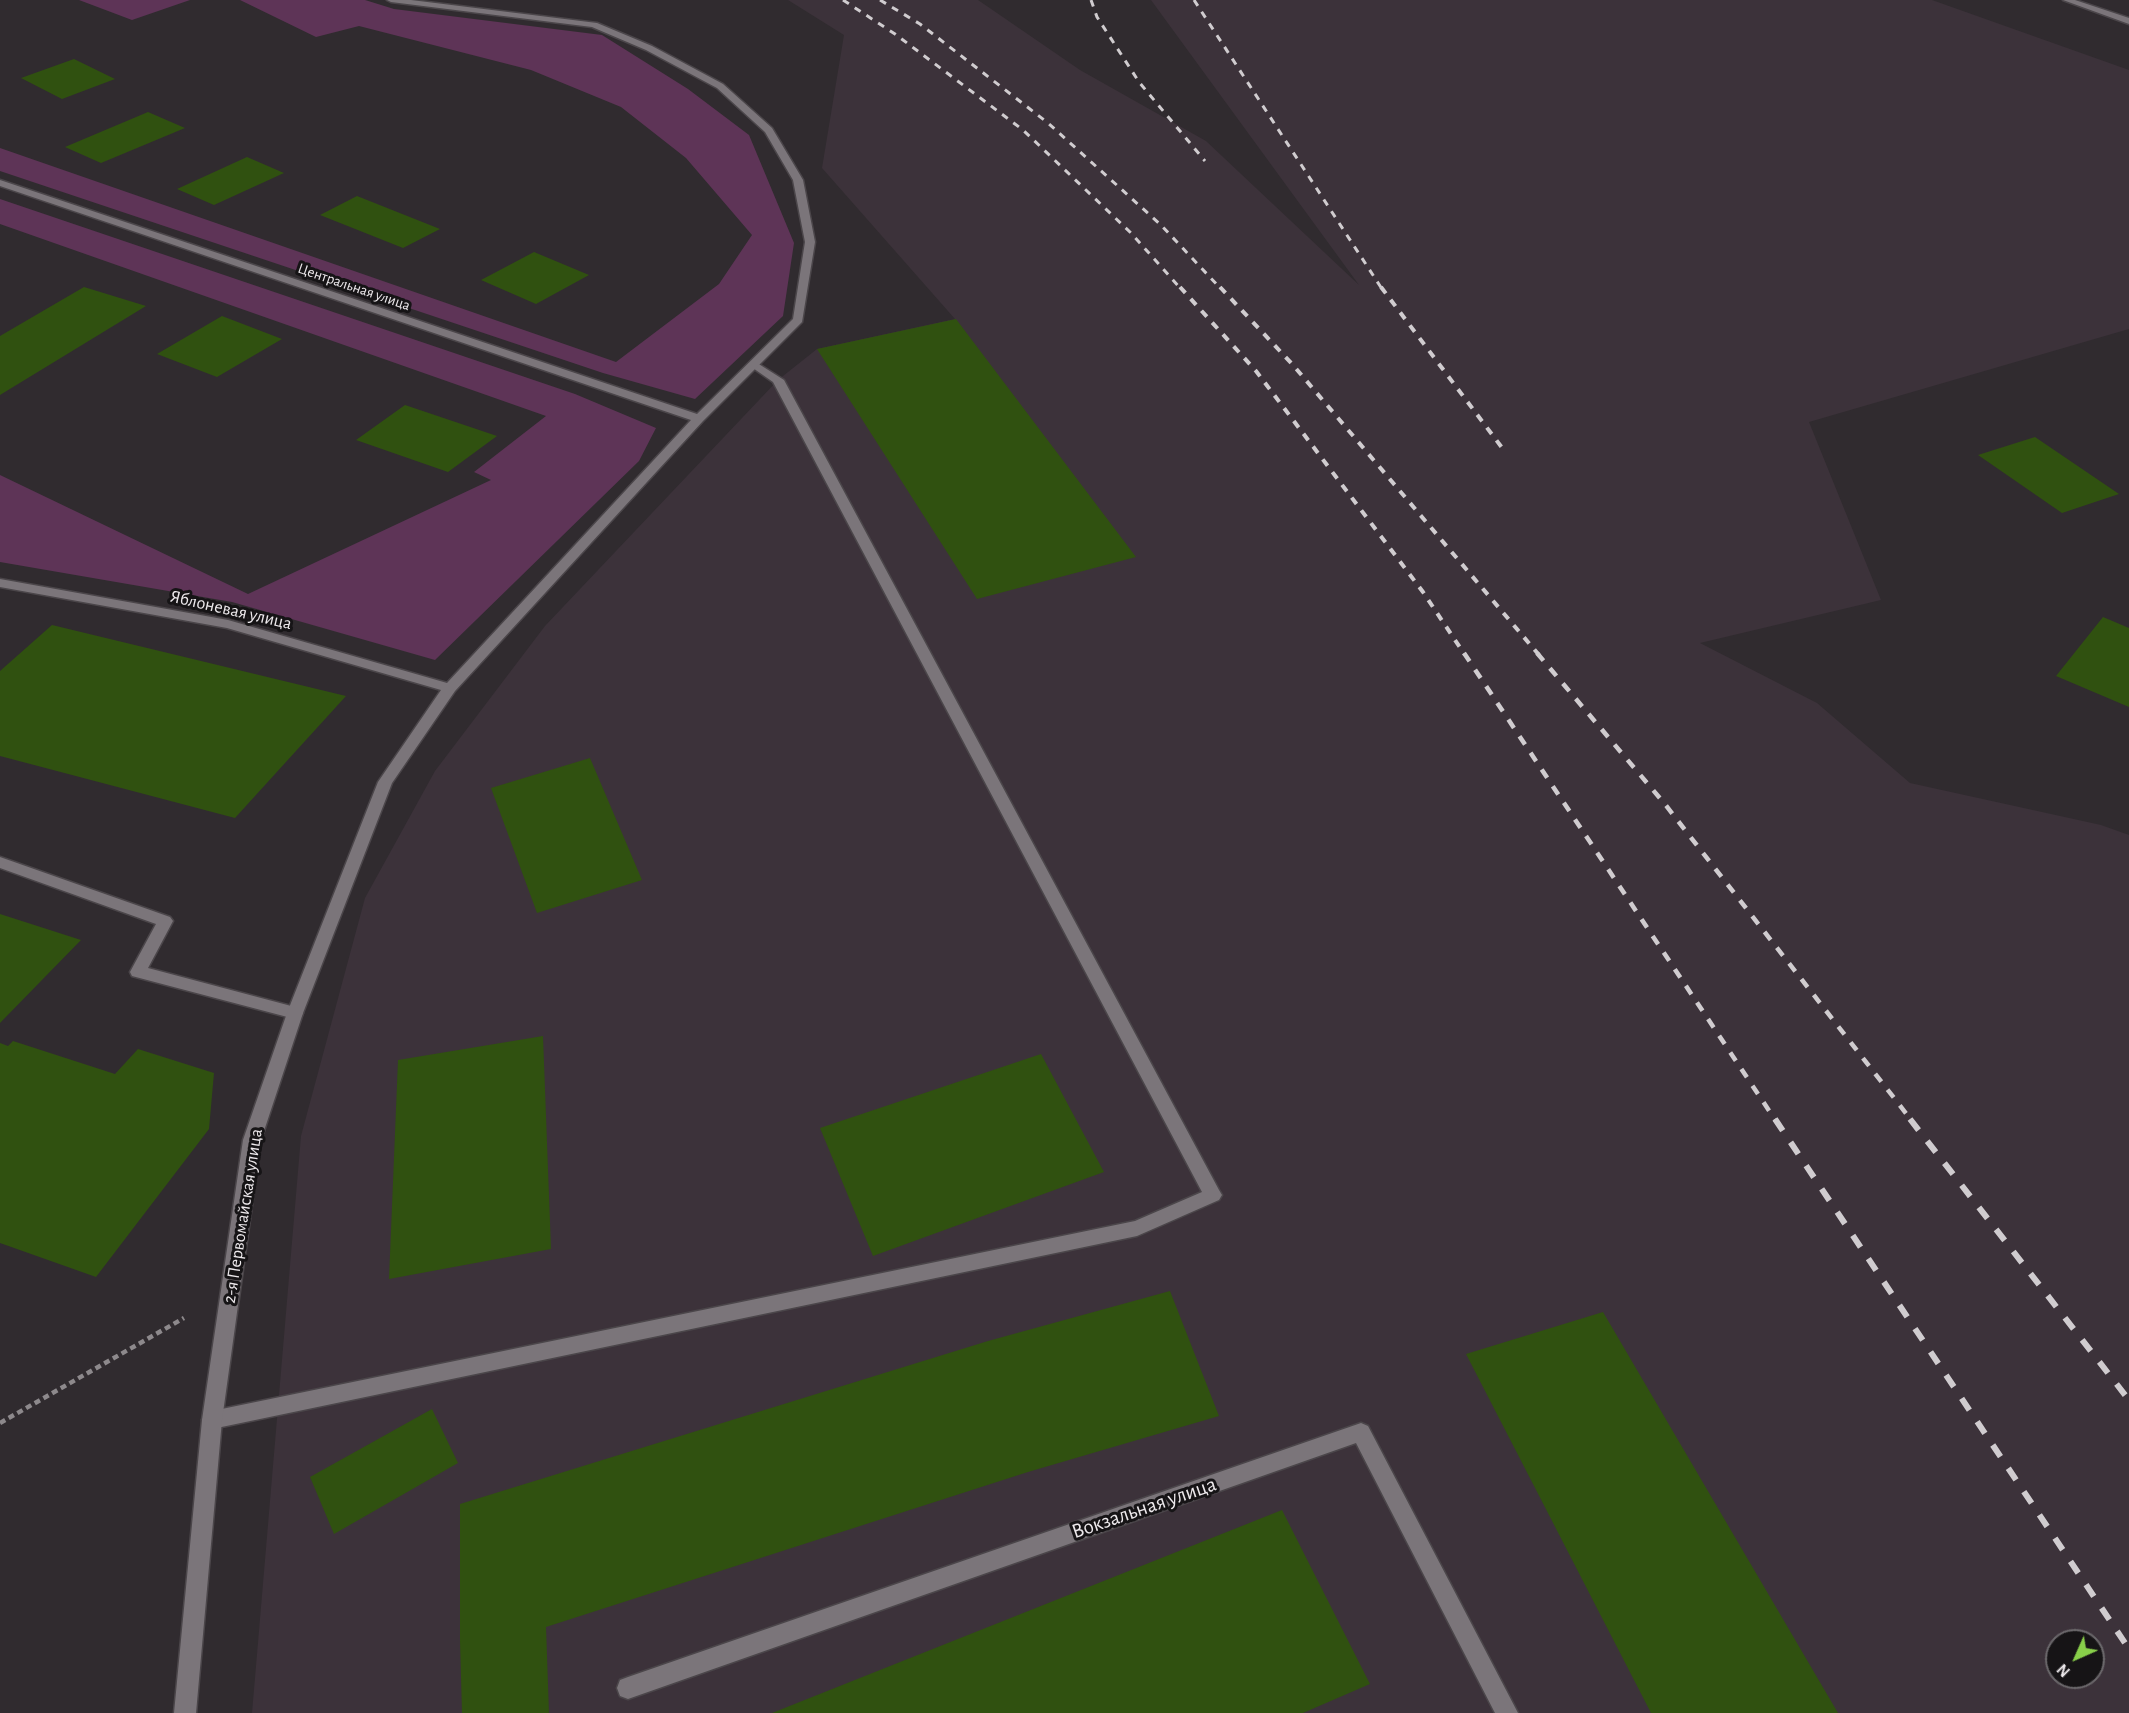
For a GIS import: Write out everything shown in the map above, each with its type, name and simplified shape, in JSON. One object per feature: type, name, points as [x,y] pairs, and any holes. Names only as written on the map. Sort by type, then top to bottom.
[{"type":"street","name":"2-я Первомайская улица","points":[[185,1713],[212,1420],[252,1140],[295,1013],[386,782],[450,688],[699,420],[798,320],[810,242],[798,180],[769,130],[720,86],[650,48],[594,25],[391,0]]},
{"type":"street","points":[[2067,0],[2129,21]]},
{"type":"street","name":"Центральная улица","points":[[0,183],[699,420]]},
{"type":"street","points":[[212,1420],[1137,1228],[1213,1195],[778,380],[754,364]]},
{"type":"street","name":"Яблоневая улица","points":[[0,583],[228,624],[450,688]]},
{"type":"street","points":[[0,862],[165,921],[138,972],[295,1013]]},
{"type":"street","name":"Вокзальная улица","points":[[628,1688],[1361,1432],[1507,1713]]},
{"type":"path","points":[[0,1423],[231,1290]]},
{"type":"shaded area","points":[[79,0],[190,0],[132,20]]},
{"type":"shaded area","points":[[240,0],[365,0],[394,9],[602,35],[688,89],[749,135],[794,243],[783,316],[695,399],[603,373],[0,171],[0,148],[616,362],[719,284],[752,235],[686,158],[621,107],[531,70],[359,26],[316,37]]},
{"type":"shaded area","points":[[788,0],[978,0],[1080,70],[1206,141],[1359,285],[1151,0],[1932,0],[2129,70],[2129,329],[1809,422],[1881,600],[1700,643],[1817,703],[1910,783],[2101,825],[2129,835],[2129,1713],[252,1713],[301,1136],[365,898],[435,771],[545,626],[778,380],[817,349],[955,319],[822,168],[844,35]]},
{"type":"shaded area","points":[[0,199],[575,394],[656,428],[639,461],[435,660],[232,602],[0,562],[0,475],[248,594],[491,480],[474,472],[546,416],[0,224]]},
{"type":"building","points":[[74,59],[115,79],[62,99],[21,78]]},
{"type":"building","points":[[148,112],[185,128],[101,163],[65,147]]},
{"type":"building","points":[[247,157],[284,173],[214,205],[177,189]]},
{"type":"building","points":[[357,196],[440,229],[403,248],[320,215]]},
{"type":"building","points":[[534,252],[589,275],[536,304],[481,280]]},
{"type":"building","points":[[84,287],[146,306],[0,395],[0,336]]},
{"type":"building","points":[[222,316],[282,339],[217,377],[157,354]]},
{"type":"building","points":[[956,319],[1136,557],[977,599],[817,349]]},
{"type":"building","points":[[405,405],[497,436],[448,472],[356,440]]},
{"type":"building","points":[[2035,437],[2119,494],[2062,513],[1978,455]]},
{"type":"building","points":[[2103,617],[2129,628],[2129,707],[2056,676]]},
{"type":"building","points":[[52,625],[346,696],[235,818],[0,756],[0,671]]},
{"type":"building","points":[[590,758],[642,880],[537,913],[491,788]]},
{"type":"building","points":[[0,914],[81,940],[0,1023]]},
{"type":"building","points":[[543,1036],[551,1249],[389,1279],[398,1060]]},
{"type":"building","points":[[13,1041],[115,1074],[138,1049],[214,1073],[209,1129],[96,1277],[0,1243],[0,1043],[8,1046]]},
{"type":"building","points":[[1041,1054],[1104,1172],[873,1256],[820,1128]]},
{"type":"building","points":[[1170,1291],[1219,1416],[1028,1472],[546,1627],[549,1713],[462,1713],[460,1504],[988,1341]]},
{"type":"building","points":[[1603,1312],[1838,1713],[1651,1713],[1466,1354]]},
{"type":"building","points":[[432,1409],[458,1463],[334,1534],[310,1477]]},
{"type":"building","points":[[1282,1510],[1370,1684],[1303,1713],[772,1713]]},
{"type":"railway","points":[[843,0],[895,34],[1023,130],[1131,233],[1181,289]]},
{"type":"railway","points":[[880,0],[920,24],[1048,123],[1161,225],[1221,289]]},
{"type":"railway","points":[[1091,0],[1097,17],[1139,82],[1205,161]]},
{"type":"railway","points":[[1194,0],[1382,289]]},
{"type":"railway","points":[[1180,287],[1256,371],[1423,592],[1465,655]]},
{"type":"railway","points":[[1220,287],[1293,365],[1539,655]]},
{"type":"railway","points":[[1381,287],[1503,449]]},
{"type":"railway","points":[[1464,653],[1776,1121]]},
{"type":"railway","points":[[1537,653],[1664,803],[1912,1121]]},
{"type":"railway","points":[[1775,1119],[2129,1649]]},
{"type":"railway","points":[[1910,1119],[2129,1400]]}]
